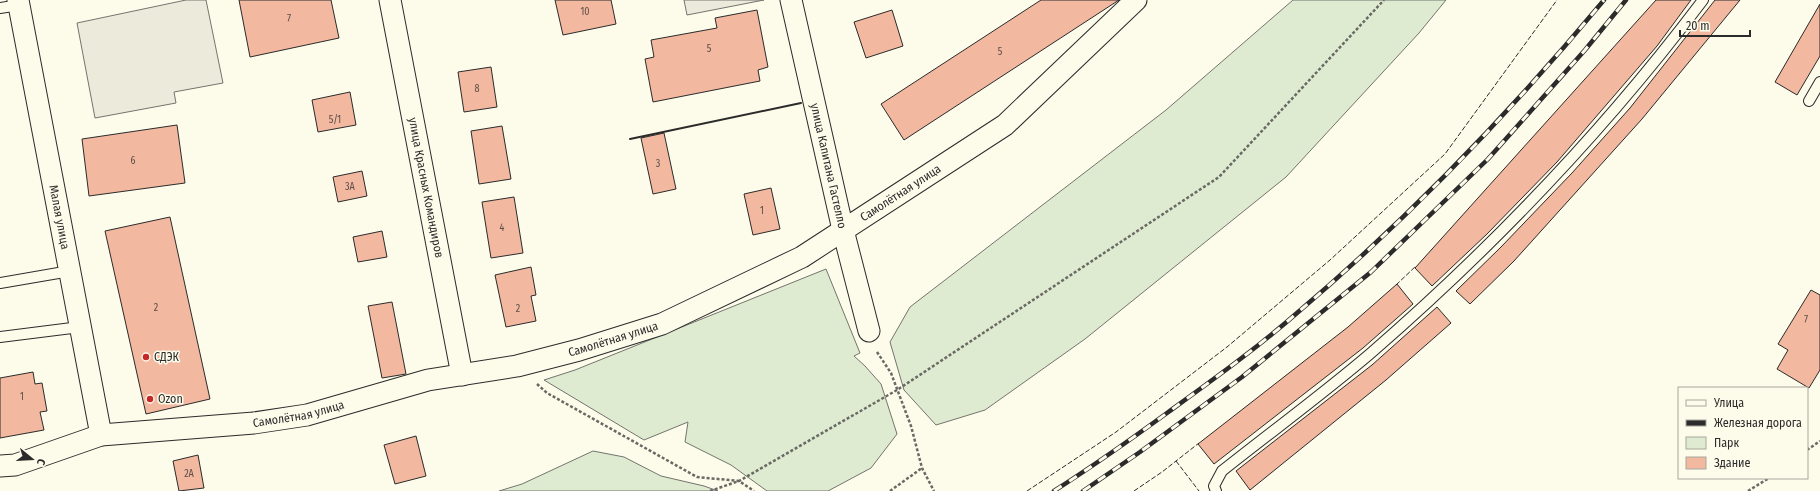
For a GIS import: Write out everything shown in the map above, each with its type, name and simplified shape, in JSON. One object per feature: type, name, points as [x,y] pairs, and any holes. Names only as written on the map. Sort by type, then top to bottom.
[{"type":"street","name":"улица Красных Командиров","points":[[390,0],[462,375]]},
{"type":"street","name":"улица Капитана Гастелло","points":[[791,0],[843,230],[869,331]]},
{"type":"street","name":"Самолётная улица","points":[[0,466],[15,465],[101,435],[247,424],[307,415],[428,380],[517,366],[579,350],[662,324],[802,257],[1005,125],[1136,0]]},
{"type":"street","name":"Малая улица","points":[[12,4],[70,271],[101,435]]},
{"type":"lane","points":[[1216,491],[1214,486],[1222,471],[1369,354],[1428,302],[1494,240],[1565,167],[1664,51],[1703,0]]},
{"type":"lane","points":[[1809,101],[1820,82]]},
{"type":"lane","points":[[0,283],[70,271]]},
{"type":"lane","points":[[0,337],[80,327]]},
{"type":"path","points":[[710,491],[739,481],[898,390],[1219,177],[1384,0]]},
{"type":"path","points":[[869,331],[876,349],[892,373],[911,426],[922,468],[934,491]]},
{"type":"path","points":[[517,366],[547,393],[697,477],[739,481],[754,491]]},
{"type":"path","points":[[1808,449],[1820,441]]},
{"type":"path","points":[[890,491],[922,468]]},
{"type":"path","points":[[1748,491],[1767,479]]},
{"type":"green space","points":[[1293,0],[1446,0],[1419,33],[1286,177],[1085,339],[985,410],[936,425],[904,390],[890,342],[910,307],[1166,110]]},
{"type":"green space","points":[[826,269],[860,353],[854,356],[881,384],[897,434],[871,468],[828,491],[767,491],[731,465],[685,442],[688,422],[644,440],[544,380],[575,370]]},
{"type":"green space","points":[[593,451],[624,457],[661,476],[704,486],[718,491],[499,491],[522,484]]},
{"type":"shaded area","points":[[186,0],[206,0],[223,83],[174,92],[176,103],[95,118],[77,23]]},
{"type":"shaded area","points":[[684,0],[764,0],[687,15]]},
{"type":"building","points":[[239,0],[331,0],[339,38],[250,57]]},
{"type":"building","points":[[555,0],[611,0],[616,24],[563,35]]},
{"type":"building","points":[[1041,0],[1119,0],[904,140],[881,104]]},
{"type":"building","points":[[1656,0],[1691,0],[1657,46],[1557,162],[1487,234],[1432,286],[1415,268]]},
{"type":"building","points":[[1715,0],[1740,0],[1642,119],[1514,261],[1470,304],[1456,291],[1501,247],[1572,173],[1630,108]]},
{"type":"building","points":[[1820,4],[1820,56],[1797,95],[1775,82]]},
{"type":"building","points":[[757,10],[768,67],[758,70],[760,81],[653,102],[645,59],[654,57],[651,40],[717,28],[715,18]]},
{"type":"building","points":[[892,10],[903,46],[866,58],[854,22]]},
{"type":"building","points":[[491,67],[497,107],[464,112],[458,72]]},
{"type":"building","points":[[350,92],[356,125],[318,132],[312,100]]},
{"type":"building","points":[[177,125],[185,183],[89,196],[82,139]]},
{"type":"building","points":[[502,126],[511,179],[479,184],[471,131]]},
{"type":"building","points":[[664,133],[676,189],[653,194],[641,138]]},
{"type":"building","points":[[362,171],[367,196],[338,202],[333,177]]},
{"type":"building","points":[[771,188],[780,229],[753,235],[744,194]]},
{"type":"building","points":[[514,197],[523,253],[491,258],[482,202]]},
{"type":"building","points":[[170,217],[210,399],[146,414],[105,231]]},
{"type":"building","points":[[382,231],[387,257],[358,262],[353,237]]},
{"type":"building","points":[[531,267],[536,295],[531,296],[536,321],[506,327],[495,275]]},
{"type":"building","points":[[1397,284],[1413,304],[1363,348],[1214,464],[1198,444],[1348,327]]},
{"type":"building","points":[[1811,290],[1820,295],[1820,370],[1809,388],[1777,369],[1788,350],[1778,344]]},
{"type":"building","points":[[392,302],[406,374],[382,378],[368,306]]},
{"type":"building","points":[[1437,307],[1451,323],[1386,380],[1250,490],[1236,471],[1372,365]]},
{"type":"building","points":[[33,372],[35,384],[42,383],[47,411],[40,412],[44,430],[0,438],[0,378]]},
{"type":"building","points":[[416,436],[426,476],[395,484],[384,445]]},
{"type":"building","points":[[198,455],[204,488],[179,491],[173,461]]},
{"type":"railway","points":[[1054,491],[1184,401],[1266,339],[1338,277],[1419,202],[1495,124],[1604,0]]},
{"type":"railway","points":[[1083,491],[1140,452],[1242,377],[1371,272],[1488,159],[1585,50],[1626,0]]},
{"type":"fence","points":[[1027,491],[1116,432],[1227,347],[1330,260],[1445,154],[1557,0]]},
{"type":"fence","points":[[1396,285],[1416,266]]},
{"type":"fence","points":[[1134,491],[1162,472],[1199,443]]},
{"type":"fence","points":[[1176,461],[1199,491]]},
{"type":"wall","points":[[630,139],[801,103]]},
{"type":"place","name":"СДЭК","points":[[146,357]]},
{"type":"place","name":"Ozon","points":[[150,399]]}]
